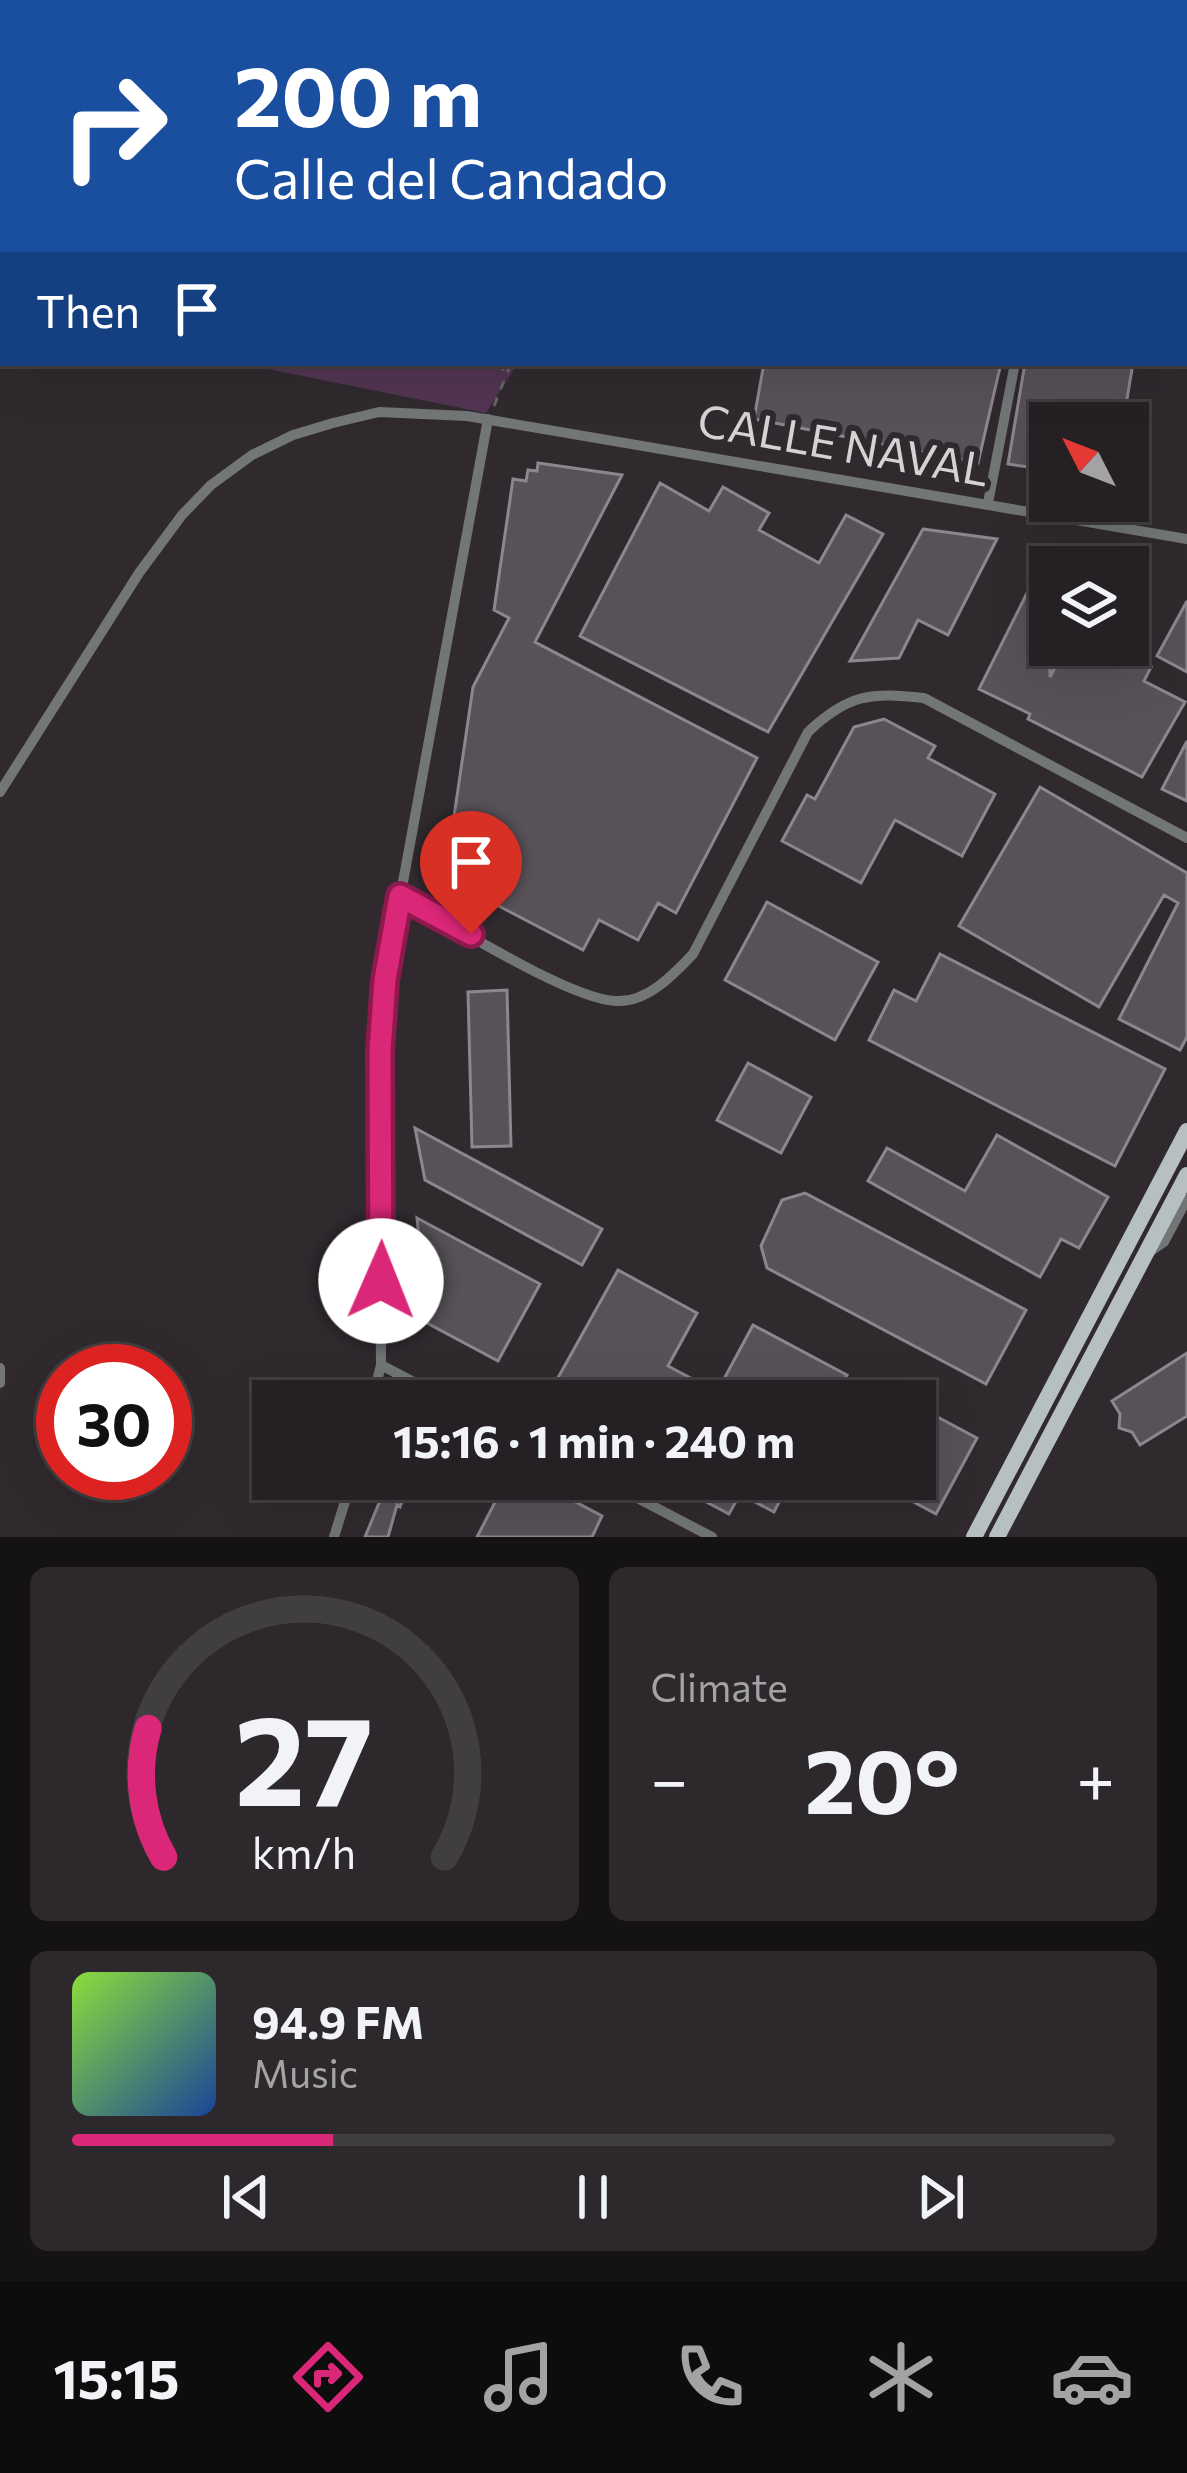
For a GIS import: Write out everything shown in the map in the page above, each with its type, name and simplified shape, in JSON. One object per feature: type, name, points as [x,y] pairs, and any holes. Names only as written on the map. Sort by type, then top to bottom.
[{"type":"main road","points":[[974,1537],[1187,1132]]},
{"type":"main road","points":[[997,1537],[1187,1175]]},
{"type":"street","points":[[988,503],[1014,366]]},
{"type":"street","name":"CALLE NAVAL","points":[[2,786],[139,573],[211,485],[252,455],[293,435],[379,412],[488,419],[1187,539]]},
{"type":"street","points":[[377,1380],[381,1365],[380,1051],[385,980],[488,419]]},
{"type":"street","points":[[400,896],[578,992],[619,1002],[641,995],[671,977],[693,953],[808,731],[854,698],[886,694],[924,698],[1187,838]]},
{"type":"street","points":[[1145,1255],[1164,1242],[1187,1199]]},
{"type":"street","points":[[381,1365],[410,1380]]},
{"type":"street","points":[[0,1368],[0,1383]]},
{"type":"street","points":[[334,1537],[345,1500]]},
{"type":"street","points":[[641,1500],[712,1537]]},
{"type":"path","points":[[500,366],[507,375]]},
{"type":"path","points":[[488,419],[510,366]]},
{"type":"shaded area","points":[[253,366],[516,366],[486,413]]},
{"type":"building","points":[[763,366],[1000,366],[978,463],[754,419]]},
{"type":"building","points":[[1024,366],[1132,366],[1126,402],[1029,402],[1029,467],[1008,464]]},
{"type":"building","points":[[538,463],[622,475],[535,642],[757,758],[676,913],[658,903],[638,940],[599,920],[583,950],[445,878],[473,687],[509,618],[494,610],[513,479],[526,481],[528,470],[537,471]]},
{"type":"building","points":[[660,483],[709,511],[723,487],[769,513],[759,530],[819,563],[846,515],[883,534],[768,732],[580,636]]},
{"type":"building","points":[[923,529],[997,539],[948,635],[918,620],[899,658],[850,661]]},
{"type":"building","points":[[1029,589],[1029,666],[1050,666],[1050,677],[1056,666],[1149,666],[1144,681],[1185,702],[1142,777],[979,689]]},
{"type":"building","points":[[1187,601],[1187,672],[1157,656]]},
{"type":"building","points":[[884,719],[935,746],[928,758],[995,794],[962,856],[895,820],[861,883],[782,841],[807,795],[815,799],[854,727]]},
{"type":"building","points":[[1187,741],[1187,801],[1162,789]]},
{"type":"building","points":[[1040,787],[1187,873],[1187,1037],[1180,1050],[1119,1019],[1178,903],[1164,895],[1099,1007],[959,926]]},
{"type":"building","points":[[767,902],[878,962],[835,1040],[725,980]]},
{"type":"building","points":[[940,954],[1165,1069],[1115,1166],[869,1040],[894,990],[916,1001]]},
{"type":"building","points":[[507,990],[511,1146],[472,1147],[468,992]]},
{"type":"building","points":[[748,1063],[811,1097],[781,1153],[717,1120]]},
{"type":"building","points":[[415,1128],[602,1229],[582,1265],[425,1180]]},
{"type":"building","points":[[997,1135],[1108,1197],[1079,1248],[1061,1239],[1040,1277],[868,1181],[887,1148],[965,1191]]},
{"type":"building","points":[[805,1193],[1026,1310],[986,1384],[767,1268],[761,1246],[782,1200]]},
{"type":"building","points":[[417,1218],[540,1284],[498,1361],[427,1323]]},
{"type":"building","points":[[618,1270],[697,1313],[668,1366],[694,1380],[557,1380]]},
{"type":"building","points":[[753,1325],[847,1375],[844,1380],[723,1380]]},
{"type":"building","points":[[1187,1353],[1187,1416],[1140,1445],[1132,1432],[1119,1428],[1120,1414],[1112,1401]]},
{"type":"building","points":[[936,1416],[977,1438],[936,1514],[910,1500],[936,1500]]},
{"type":"building","points":[[380,1500],[402,1500],[388,1537],[365,1537]]},
{"type":"building","points":[[496,1500],[572,1500],[602,1516],[592,1537],[477,1537]]},
{"type":"building","points":[[703,1500],[737,1500],[729,1514]]},
{"type":"building","points":[[751,1500],[780,1500],[774,1512]]},
{"type":"route","points":[[381,1281],[380,1051],[385,980],[400,896],[471,934]]}]
